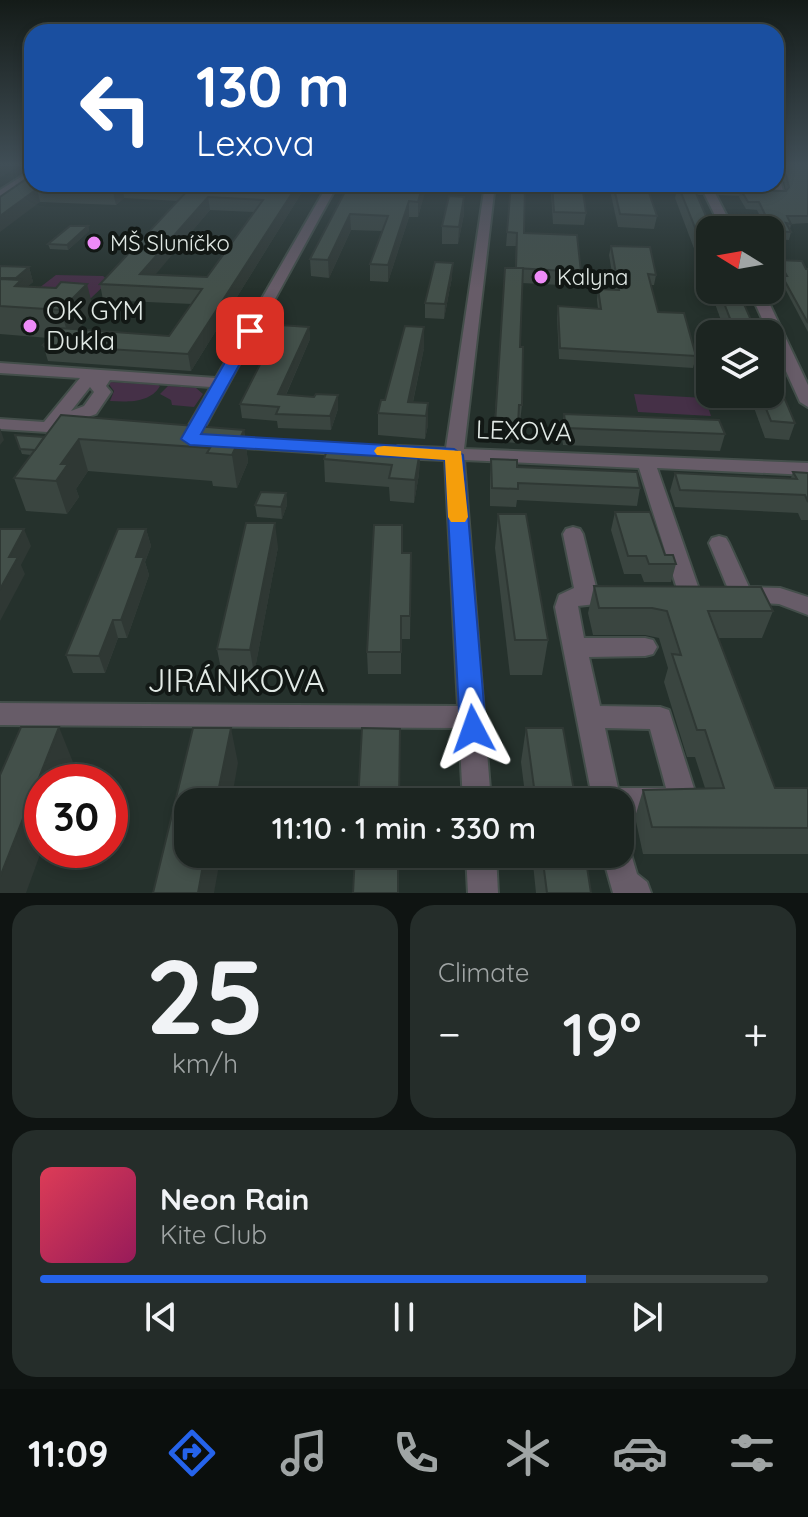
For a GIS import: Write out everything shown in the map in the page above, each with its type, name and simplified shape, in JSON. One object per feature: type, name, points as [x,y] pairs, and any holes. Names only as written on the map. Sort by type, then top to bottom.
[{"type":"street","points":[[0,368],[221,383],[321,206]]},
{"type":"street","points":[[476,788],[454,455],[487,206]]},
{"type":"street","points":[[762,304],[808,402]]},
{"type":"street","points":[[57,429],[74,416],[90,410],[103,392],[98,386],[98,375]]},
{"type":"street","name":"LEXOVA","points":[[221,383],[182,439],[454,455],[808,469]]},
{"type":"street","points":[[0,424],[88,431]]},
{"type":"street","points":[[646,462],[705,595]]},
{"type":"street","points":[[573,534],[587,595]]},
{"type":"street","points":[[719,543],[742,595]]},
{"type":"street","points":[[604,788],[573,648],[567,601],[587,595],[632,595]]},
{"type":"street","points":[[664,595],[780,596],[808,606]]},
{"type":"street","points":[[573,648],[645,647]]},
{"type":"street","name":"JIRÁNKOVA","points":[[0,714],[472,717]]},
{"type":"street","points":[[589,717],[660,718],[684,801],[634,801]]},
{"type":"street","points":[[482,868],[483,893]]},
{"type":"street","points":[[620,868],[624,883],[636,893]]},
{"type":"shaded area","points":[[56,275],[103,276],[109,281],[91,298],[30,295]]},
{"type":"shaded area","points":[[110,382],[160,386],[145,398],[110,401],[114,391]]},
{"type":"shaded area","points":[[168,386],[196,388],[203,394],[194,407],[172,405],[171,400],[160,394]]},
{"type":"shaded area","points":[[634,394],[696,397],[696,408],[708,408],[711,416],[638,412]]},
{"type":"building","points":[[0,206],[14,206],[0,216]]},
{"type":"building","points":[[173,206],[200,206],[140,274],[207,277],[259,206],[284,206],[188,354],[43,345],[59,328],[169,336],[202,289],[100,284]]},
{"type":"building","points":[[338,206],[407,206],[388,265],[370,264],[388,216],[350,214],[328,260],[310,259]]},
{"type":"building","points":[[447,206],[463,206],[459,227],[442,226]]},
{"type":"building","points":[[509,206],[525,206],[524,233],[577,235],[581,272],[516,268],[517,233],[507,232]]},
{"type":"building","points":[[554,206],[585,206],[586,213],[554,212]]},
{"type":"building","points":[[618,206],[653,206],[657,216],[620,214]]},
{"type":"building","points":[[686,206],[701,206],[706,216],[696,216],[696,230]]},
{"type":"building","points":[[761,206],[808,206],[808,216],[787,216],[791,224],[786,223],[791,232],[784,232],[784,216],[766,216]]},
{"type":"building","points":[[70,226],[88,226],[67,245],[48,244]]},
{"type":"building","points":[[611,246],[650,247],[656,275],[648,274],[658,312],[684,313],[696,356],[560,348],[558,306],[601,309],[598,289],[619,290]]},
{"type":"building","points":[[784,260],[802,261],[808,269],[808,323],[784,280],[787,276]]},
{"type":"building","points":[[435,262],[453,263],[445,304],[425,303]]},
{"type":"building","points":[[0,266],[29,267],[16,278],[0,278]]},
{"type":"building","points":[[505,268],[523,268],[520,347],[523,347],[522,405],[519,405],[518,426],[495,424]]},
{"type":"building","points":[[0,279],[21,280],[15,286],[56,288],[61,282],[87,284],[61,310],[0,306]]},
{"type":"building","points":[[724,304],[744,304],[751,320],[731,320]]},
{"type":"building","points":[[280,325],[309,327],[278,394],[338,395],[330,416],[276,414],[279,407],[240,404]]},
{"type":"building","points":[[405,326],[424,327],[408,402],[428,403],[426,416],[378,413],[381,400],[385,400]]},
{"type":"building","points":[[784,397],[795,423],[771,421],[766,408],[784,408]]},
{"type":"building","points":[[564,414],[719,420],[725,434],[566,428]]},
{"type":"building","points":[[61,415],[244,430],[232,455],[207,453],[210,448],[79,439],[61,464],[68,464],[56,481],[14,478]]},
{"type":"building","points":[[15,435],[44,437],[35,450],[20,449]]},
{"type":"building","points":[[329,444],[420,451],[415,480],[389,478],[392,465],[324,459]]},
{"type":"building","points":[[491,459],[517,460],[517,467],[637,472],[640,488],[518,483],[518,489],[492,488]]},
{"type":"building","points":[[793,472],[808,473],[808,502],[805,495],[680,490],[675,473],[797,479]]},
{"type":"building","points":[[261,492],[286,493],[281,507],[255,505]]},
{"type":"building","points":[[615,512],[650,512],[665,555],[673,555],[676,564],[649,564],[646,556],[628,556]]},
{"type":"building","points":[[498,514],[526,514],[548,640],[515,640]]},
{"type":"building","points":[[246,523],[275,523],[250,650],[217,649]]},
{"type":"building","points":[[374,525],[402,525],[402,553],[411,553],[410,616],[401,616],[401,652],[367,652]]},
{"type":"building","points":[[0,529],[24,529],[9,557],[18,557],[0,589]]},
{"type":"building","points":[[118,529],[146,529],[136,557],[144,557],[121,620],[113,620],[99,656],[66,655]]},
{"type":"building","points":[[594,586],[761,587],[773,611],[708,611],[775,788],[808,788],[808,828],[652,827],[643,790],[724,788],[705,730],[697,730],[672,654],[681,655],[667,611],[599,608]]},
{"type":"building","points":[[21,727],[59,727],[44,764],[24,764],[24,816],[0,877],[0,775]]},
{"type":"building","points":[[193,728],[231,728],[219,788],[178,788]]},
{"type":"building","points":[[362,728],[400,729],[399,788],[359,788]]},
{"type":"building","points":[[526,728],[563,728],[574,788],[534,788]]},
{"type":"building","points":[[174,806],[174,868],[202,868],[198,893],[153,893]]},
{"type":"building","points":[[354,868],[398,868],[398,893],[353,893]]},
{"type":"building","points":[[544,868],[587,868],[591,893],[547,893]]},
{"type":"slow traffic","points":[[384,451],[454,455],[458,517]]},
{"type":"place","name":"MŠ Sluníčko","points":[[94,243]]},
{"type":"place","name":"Kalyna","points":[[541,277]]},
{"type":"place","name":"OK GYM Dukla","points":[[30,326]]},
{"type":"route","points":[[250,331],[190,439],[454,455],[473,729]]}]
